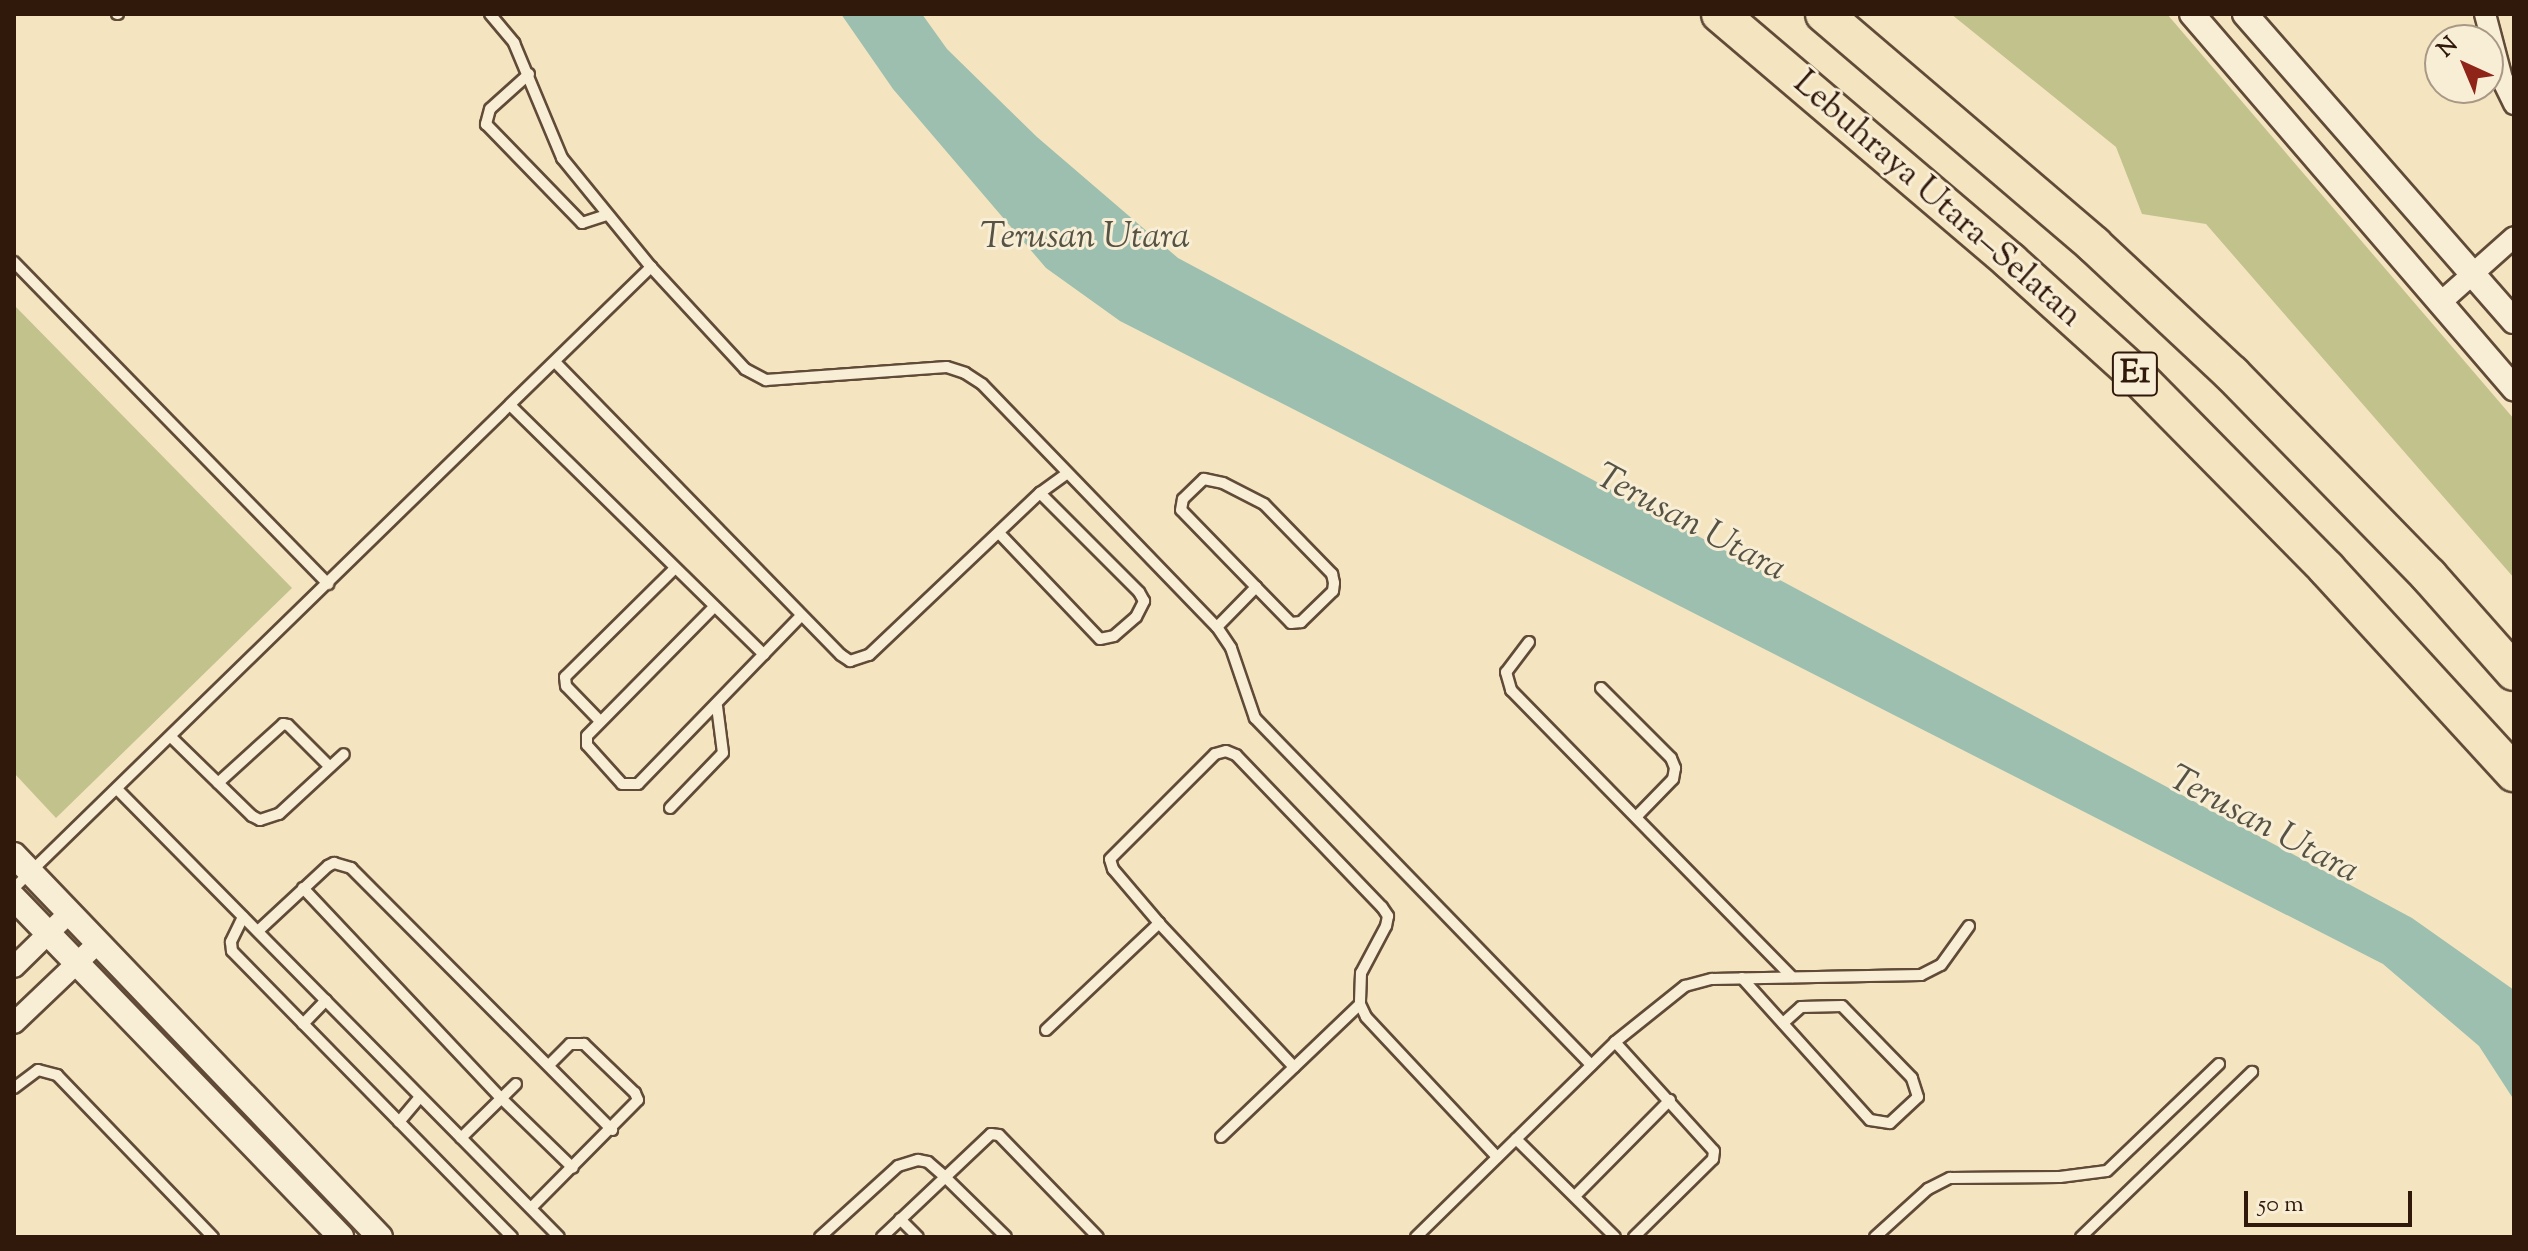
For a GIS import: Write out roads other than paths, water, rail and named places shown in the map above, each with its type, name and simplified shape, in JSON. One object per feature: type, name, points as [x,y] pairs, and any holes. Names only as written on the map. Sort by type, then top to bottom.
[{"type":"highway","name":"Lebuhraya Utara–Selatan","points":[[1720,14],[1988,241],[2133,372],[2327,569],[2514,773]]},
{"type":"highway","name":"Lebuhraya Utara–Selatan","points":[[1824,14],[2094,245],[2232,374],[2429,576],[2514,672]]},
{"type":"street","points":[[2192,14],[2514,388]]},
{"type":"street","points":[[2245,14],[2514,321]]},
{"type":"street","points":[[2504,77],[2514,104]]},
{"type":"street","points":[[2440,303],[2514,237]]},
{"type":"street","points":[[19,871],[69,913],[380,1237]]},
{"type":"street","points":[[14,898],[341,1237]]},
{"type":"street","points":[[14,967],[69,913]]},
{"type":"street","points":[[14,1023],[98,943]]},
{"type":"lane","points":[[490,14],[514,43],[529,74],[555,148],[651,267],[707,330],[755,376],[766,380],[947,367],[982,384],[1217,627],[1231,648],[1255,718],[1591,1065]]},
{"type":"lane","points":[[529,74],[490,109],[486,124],[582,223],[606,215]]},
{"type":"lane","points":[[14,262],[328,584]]},
{"type":"lane","points":[[19,871],[117,789],[651,267]]},
{"type":"lane","points":[[555,362],[841,655],[859,660],[869,655],[1040,493],[1066,474]]},
{"type":"lane","points":[[510,405],[764,655]]},
{"type":"lane","points":[[1204,479],[1223,483],[1264,504],[1332,574],[1334,583],[1333,591],[1301,622],[1291,623],[1256,587],[1181,510],[1183,499],[1204,479]]},
{"type":"lane","points":[[999,533],[1100,639],[1109,639],[1136,617],[1144,601],[1139,592],[1040,493]]},
{"type":"lane","points":[[599,720],[566,686],[565,677],[675,568]]},
{"type":"lane","points":[[1217,627],[1256,587]]},
{"type":"lane","points":[[714,607],[599,720],[587,736],[587,745],[622,784],[638,784],[802,615]]},
{"type":"lane","points":[[1529,642],[1506,672],[1511,690],[1792,977]]},
{"type":"lane","points":[[1601,688],[1671,758],[1675,768],[1673,779],[1636,817]]},
{"type":"lane","points":[[670,808],[723,753],[717,706]]},
{"type":"lane","points":[[218,783],[283,724],[288,725],[330,767]]},
{"type":"lane","points":[[171,737],[252,816],[270,819],[344,754]]},
{"type":"lane","points":[[1294,1067],[1159,923],[1113,869],[1110,859],[1215,754],[1226,751],[1236,755],[1382,907],[1388,916],[1386,926],[1361,973],[1360,1004],[1366,1017],[1497,1157]]},
{"type":"lane","points":[[117,789],[559,1237]]},
{"type":"lane","points":[[258,931],[334,863],[351,868],[612,1130]]},
{"type":"lane","points":[[303,888],[501,1098],[573,1168]]},
{"type":"lane","points":[[243,917],[231,942],[232,951],[512,1237]]},
{"type":"lane","points":[[1046,1030],[1159,923]]},
{"type":"lane","points":[[1416,1237],[1615,1042],[1663,1000],[1685,986],[1712,979],[1873,977],[1933,972],[1969,926]]},
{"type":"lane","points":[[1742,978],[1870,1120],[1890,1123],[1918,1097],[1912,1078],[1842,1006],[1801,1007],[1783,1023]]},
{"type":"lane","points":[[303,1024],[326,1000]]},
{"type":"lane","points":[[1221,1137],[1360,1004]]},
{"type":"lane","points":[[1615,1042],[1710,1143],[1714,1151],[1713,1159],[1634,1237]]},
{"type":"lane","points":[[531,1208],[637,1105],[635,1093],[584,1044],[570,1044],[549,1065]]},
{"type":"lane","points":[[1875,1237],[1928,1189],[1950,1178],[2060,1177],[2107,1171],[2219,1064]]},
{"type":"lane","points":[[14,1088],[38,1070],[57,1075],[213,1237]]},
{"type":"lane","points":[[2081,1237],[2252,1072]]},
{"type":"lane","points":[[461,1138],[516,1084]]},
{"type":"lane","points":[[399,1122],[420,1097]]},
{"type":"lane","points":[[1575,1196],[1670,1100]]},
{"type":"lane","points":[[882,1237],[943,1175],[991,1134],[999,1135],[1098,1237]]},
{"type":"lane","points":[[1516,1139],[1615,1237]]},
{"type":"lane","points":[[820,1237],[909,1160],[928,1162],[1006,1237]]},
{"type":"lane","points":[[900,1219],[918,1237]]},
{"type":"water","name":"Terusan Utara","points":[[841,14],[922,14],[947,49],[1037,137],[1178,258],[2412,918],[2514,990],[2514,1100],[2479,1046],[2383,964],[1120,321],[1046,268],[893,89]]}]
